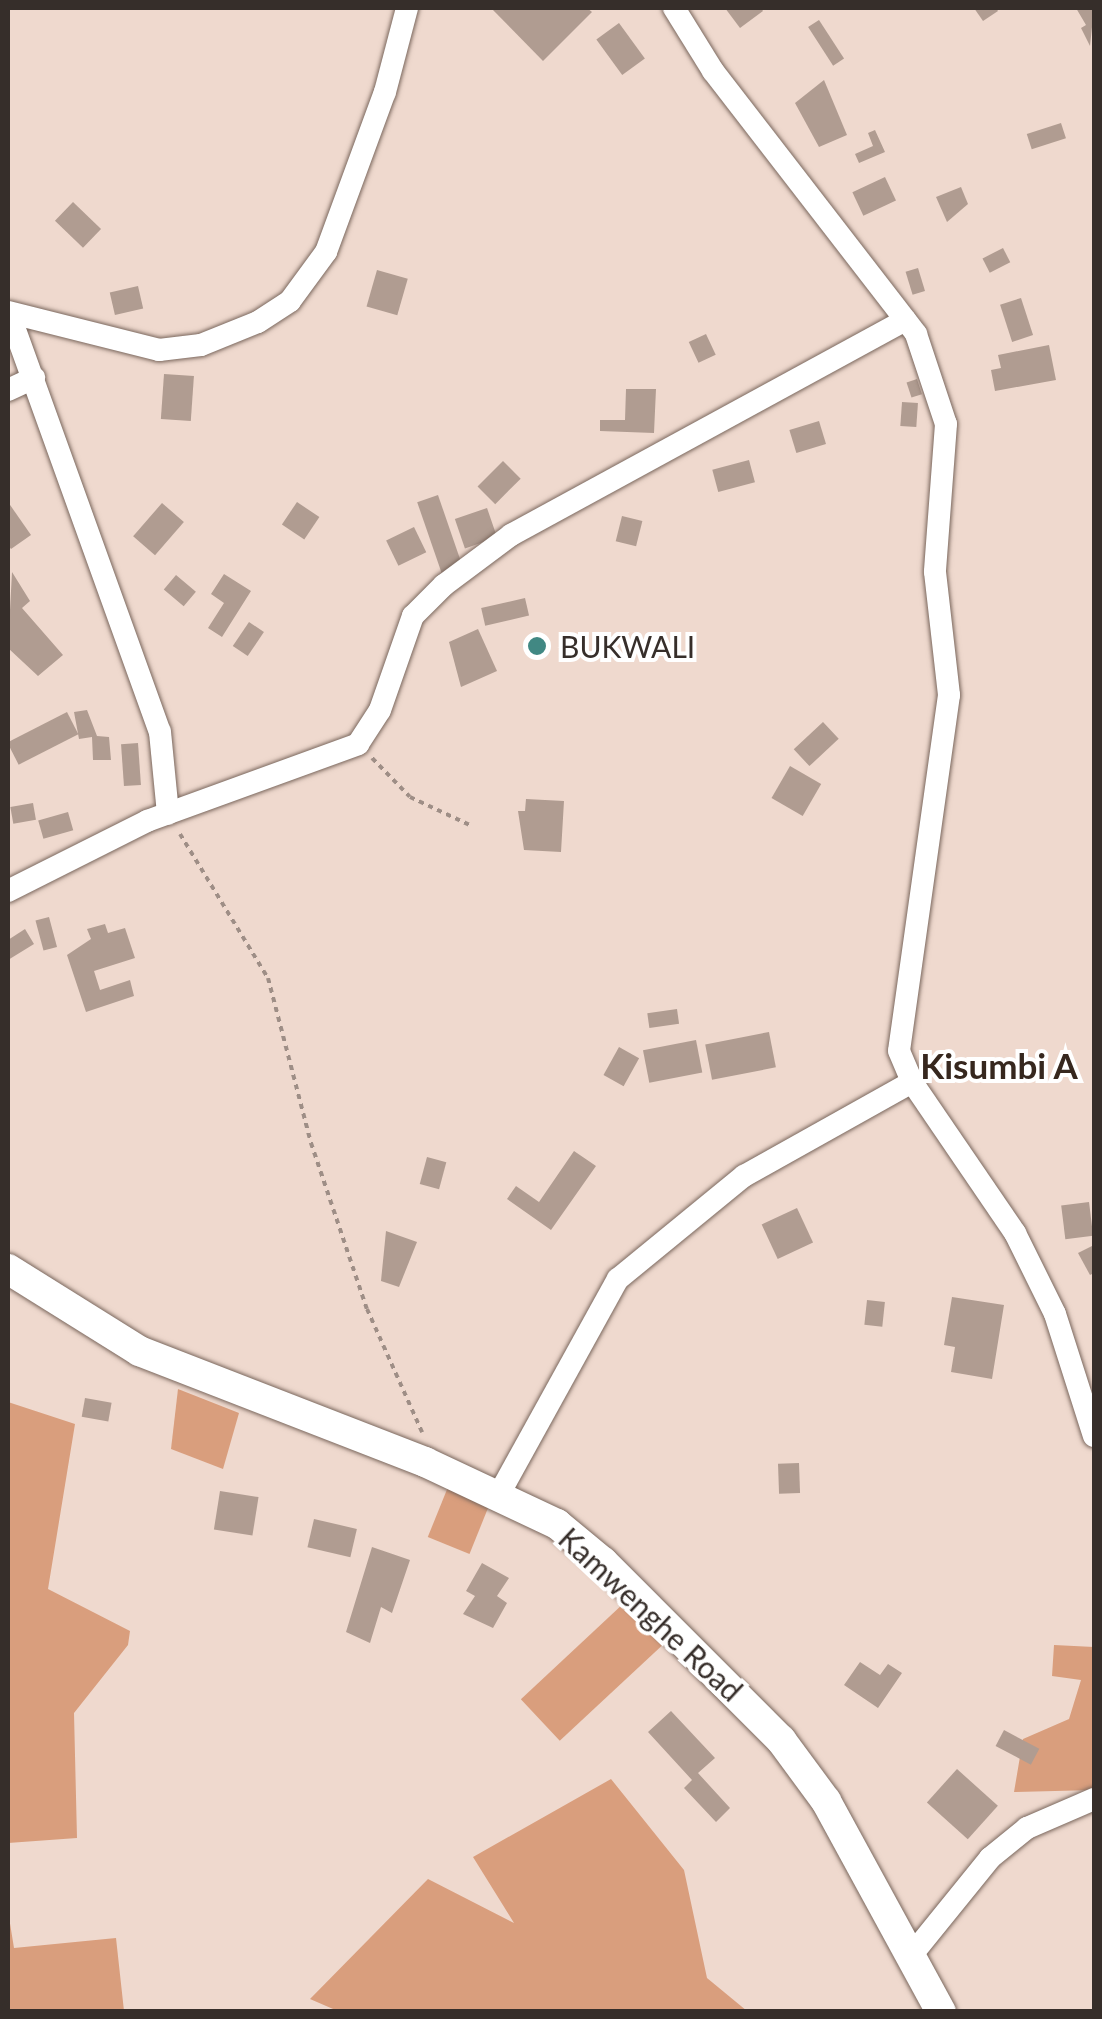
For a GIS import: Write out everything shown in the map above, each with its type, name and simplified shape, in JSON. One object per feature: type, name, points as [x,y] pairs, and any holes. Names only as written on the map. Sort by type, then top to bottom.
[{"type":"main road","name":"Kamwenghe Road","points":[[8,1269],[139,1351],[425,1462],[556,1524],[602,1562],[771,1729],[826,1801],[914,1952],[941,2012]]},
{"type":"street","points":[[8,313],[159,350],[215,339],[290,301],[326,252],[385,92],[408,8]]},
{"type":"street","points":[[674,8],[713,72],[916,334],[946,424],[935,572],[950,694],[898,1023],[899,1051],[912,1082],[1015,1234],[1055,1314],[1091,1409],[1094,1436]]},
{"type":"street","points":[[8,313],[34,378],[85,538],[160,732],[168,814]]},
{"type":"street","points":[[8,891],[168,814],[358,744],[380,710],[414,616],[444,585],[511,535],[905,320]]},
{"type":"street","points":[[8,390],[34,378]]},
{"type":"street","points":[[498,1496],[618,1280],[744,1176],[912,1082]]},
{"type":"street","points":[[914,1952],[990,1858],[1028,1828],[1094,1799]]},
{"type":"path","points":[[358,744],[410,796],[472,826]]},
{"type":"path","points":[[168,814],[268,978],[311,1143],[366,1308],[416,1409],[425,1462]]},
{"type":"shaded area","points":[[178,1389],[239,1413],[223,1469],[171,1449]]},
{"type":"shaded area","points":[[8,1402],[75,1424],[48,1589],[130,1631],[128,1645],[74,1713],[77,1838],[8,1843]]},
{"type":"shaded area","points":[[448,1487],[490,1504],[469,1554],[428,1537]]},
{"type":"shaded area","points":[[624,1603],[663,1645],[560,1741],[521,1699]]},
{"type":"shaded area","points":[[1054,1645],[1094,1647],[1094,1790],[1014,1792],[1023,1739],[1069,1719],[1081,1680],[1052,1676]]},
{"type":"shaded area","points":[[611,1779],[684,1870],[707,1978],[747,2011],[340,2012],[310,1999],[428,1879],[514,1923],[473,1857]]},
{"type":"shaded area","points":[[8,1911],[14,1948],[116,1938],[124,2011],[8,2011]]},
{"type":"building","points":[[491,8],[587,8],[592,12],[543,61]]},
{"type":"building","points":[[725,8],[761,8],[763,11],[740,28]]},
{"type":"building","points":[[974,8],[996,8],[998,11],[983,21]]},
{"type":"building","points":[[1076,8],[1094,8],[1090,46],[1081,28],[1086,25]]},
{"type":"building","points":[[819,20],[844,59],[833,66],[808,27]]},
{"type":"building","points":[[619,23],[645,59],[622,75],[596,39]]},
{"type":"building","points":[[824,80],[847,135],[819,147],[795,103]]},
{"type":"building","points":[[1061,123],[1066,138],[1032,149],[1027,134]]},
{"type":"building","points":[[875,130],[885,152],[859,163],[855,154],[873,146],[868,133]]},
{"type":"building","points":[[885,177],[896,201],[863,216],[852,192]]},
{"type":"building","points":[[961,187],[968,204],[947,222],[936,197]]},
{"type":"building","points":[[73,202],[101,229],[83,248],[55,221]]},
{"type":"building","points":[[1003,248],[1010,262],[990,273],[983,258]]},
{"type":"building","points":[[918,268],[925,291],[913,295],[906,272]]},
{"type":"building","points":[[377,270],[408,279],[397,315],[367,307]]},
{"type":"building","points":[[138,286],[143,308],[115,315],[110,293]]},
{"type":"building","points":[[1021,298],[1033,335],[1012,342],[1000,305]]},
{"type":"building","points":[[706,334],[716,355],[699,363],[689,342]]},
{"type":"building","points":[[1049,345],[1056,380],[995,391],[991,370],[1001,368],[998,355]]},
{"type":"building","points":[[164,374],[194,376],[191,421],[161,419]]},
{"type":"building","points":[[917,379],[922,394],[911,398],[907,382]]},
{"type":"building","points":[[626,389],[656,389],[654,433],[600,431],[600,420],[625,420]]},
{"type":"building","points":[[902,402],[918,403],[916,427],[900,426]]},
{"type":"building","points":[[819,421],[826,444],[796,453],[789,430]]},
{"type":"building","points":[[749,460],[755,482],[718,492],[712,470]]},
{"type":"building","points":[[503,461],[521,479],[495,504],[478,486]]},
{"type":"building","points":[[438,495],[462,566],[442,573],[417,502]]},
{"type":"building","points":[[8,502],[31,535],[11,549],[8,545]]},
{"type":"building","points":[[297,502],[319,517],[304,539],[282,524]]},
{"type":"building","points":[[162,503],[184,522],[155,555],[133,536]]},
{"type":"building","points":[[487,508],[497,537],[465,548],[455,519]]},
{"type":"building","points":[[622,516],[642,521],[636,546],[616,541]]},
{"type":"building","points":[[414,527],[426,552],[398,566],[386,541]]},
{"type":"building","points":[[12,572],[30,601],[22,608],[63,655],[38,676],[8,648]]},
{"type":"building","points":[[224,574],[251,591],[222,637],[208,628],[224,603],[211,594]]},
{"type":"building","points":[[176,575],[196,592],[184,606],[164,590]]},
{"type":"building","points":[[525,598],[529,616],[485,626],[481,608]]},
{"type":"building","points":[[249,622],[264,632],[248,656],[233,646]]},
{"type":"building","points":[[478,629],[497,671],[461,687],[449,642]]},
{"type":"building","points":[[87,710],[97,736],[109,737],[111,760],[93,760],[92,737],[79,739],[74,712]]},
{"type":"building","points":[[67,712],[78,734],[19,765],[8,742]]},
{"type":"building","points":[[823,722],[839,739],[809,766],[794,749]]},
{"type":"building","points":[[138,743],[141,785],[124,786],[121,744]]},
{"type":"building","points":[[790,766],[821,784],[803,816],[772,798]]},
{"type":"building","points":[[526,799],[564,801],[561,852],[524,850],[518,811],[525,811]]},
{"type":"building","points":[[33,803],[36,820],[13,824],[10,807]]},
{"type":"building","points":[[68,812],[73,830],[43,839],[38,821]]},
{"type":"building","points":[[49,917],[57,947],[44,951],[35,921]]},
{"type":"building","points":[[105,924],[108,933],[125,928],[135,958],[94,971],[100,990],[130,980],[134,996],[86,1012],[67,955],[91,939],[87,929]]},
{"type":"building","points":[[25,929],[34,944],[8,960],[8,940]]},
{"type":"building","points":[[677,1009],[679,1024],[649,1028],[647,1013]]},
{"type":"building","points":[[769,1032],[776,1067],[712,1080],[705,1044]]},
{"type":"building","points":[[696,1040],[702,1072],[649,1083],[643,1050]]},
{"type":"building","points":[[619,1047],[639,1058],[624,1086],[603,1075]]},
{"type":"building","points":[[574,1151],[596,1166],[551,1230],[507,1199],[516,1186],[539,1202]]},
{"type":"building","points":[[427,1157],[446,1162],[439,1189],[420,1184]]},
{"type":"building","points":[[1089,1202],[1093,1236],[1065,1239],[1061,1205]]},
{"type":"building","points":[[797,1208],[813,1242],[778,1259],[762,1224]]},
{"type":"building","points":[[386,1231],[417,1242],[399,1287],[381,1281]]},
{"type":"building","points":[[1094,1245],[1094,1273],[1090,1275],[1078,1253]]},
{"type":"building","points":[[952,1297],[1004,1305],[992,1379],[951,1372],[955,1347],[944,1345]]},
{"type":"building","points":[[867,1300],[885,1302],[882,1327],[864,1325]]},
{"type":"building","points":[[85,1398],[112,1403],[108,1421],[82,1417]]},
{"type":"building","points":[[799,1463],[800,1493],[779,1494],[778,1464]]},
{"type":"building","points":[[220,1491],[259,1497],[252,1536],[214,1530]]},
{"type":"building","points":[[314,1519],[357,1529],[350,1557],[307,1547]]},
{"type":"building","points":[[372,1547],[410,1560],[392,1613],[381,1607],[370,1643],[346,1632]]},
{"type":"building","points":[[482,1563],[509,1578],[497,1596],[507,1603],[493,1628],[463,1614],[475,1596],[466,1591]]},
{"type":"building","points":[[860,1662],[880,1675],[888,1664],[902,1673],[878,1708],[844,1685]]},
{"type":"building","points":[[671,1711],[715,1758],[698,1773],[730,1808],[716,1822],[684,1788],[692,1780],[648,1732]]},
{"type":"building","points":[[1004,1730],[1039,1749],[1031,1765],[996,1746]]},
{"type":"building","points":[[957,1769],[998,1806],[968,1839],[927,1802]]},
{"type":"place","name":"BUKWALI","points":[[537,646]]},
{"type":"district","name":"Kisumbi A","points":[[999,1065]]}]
